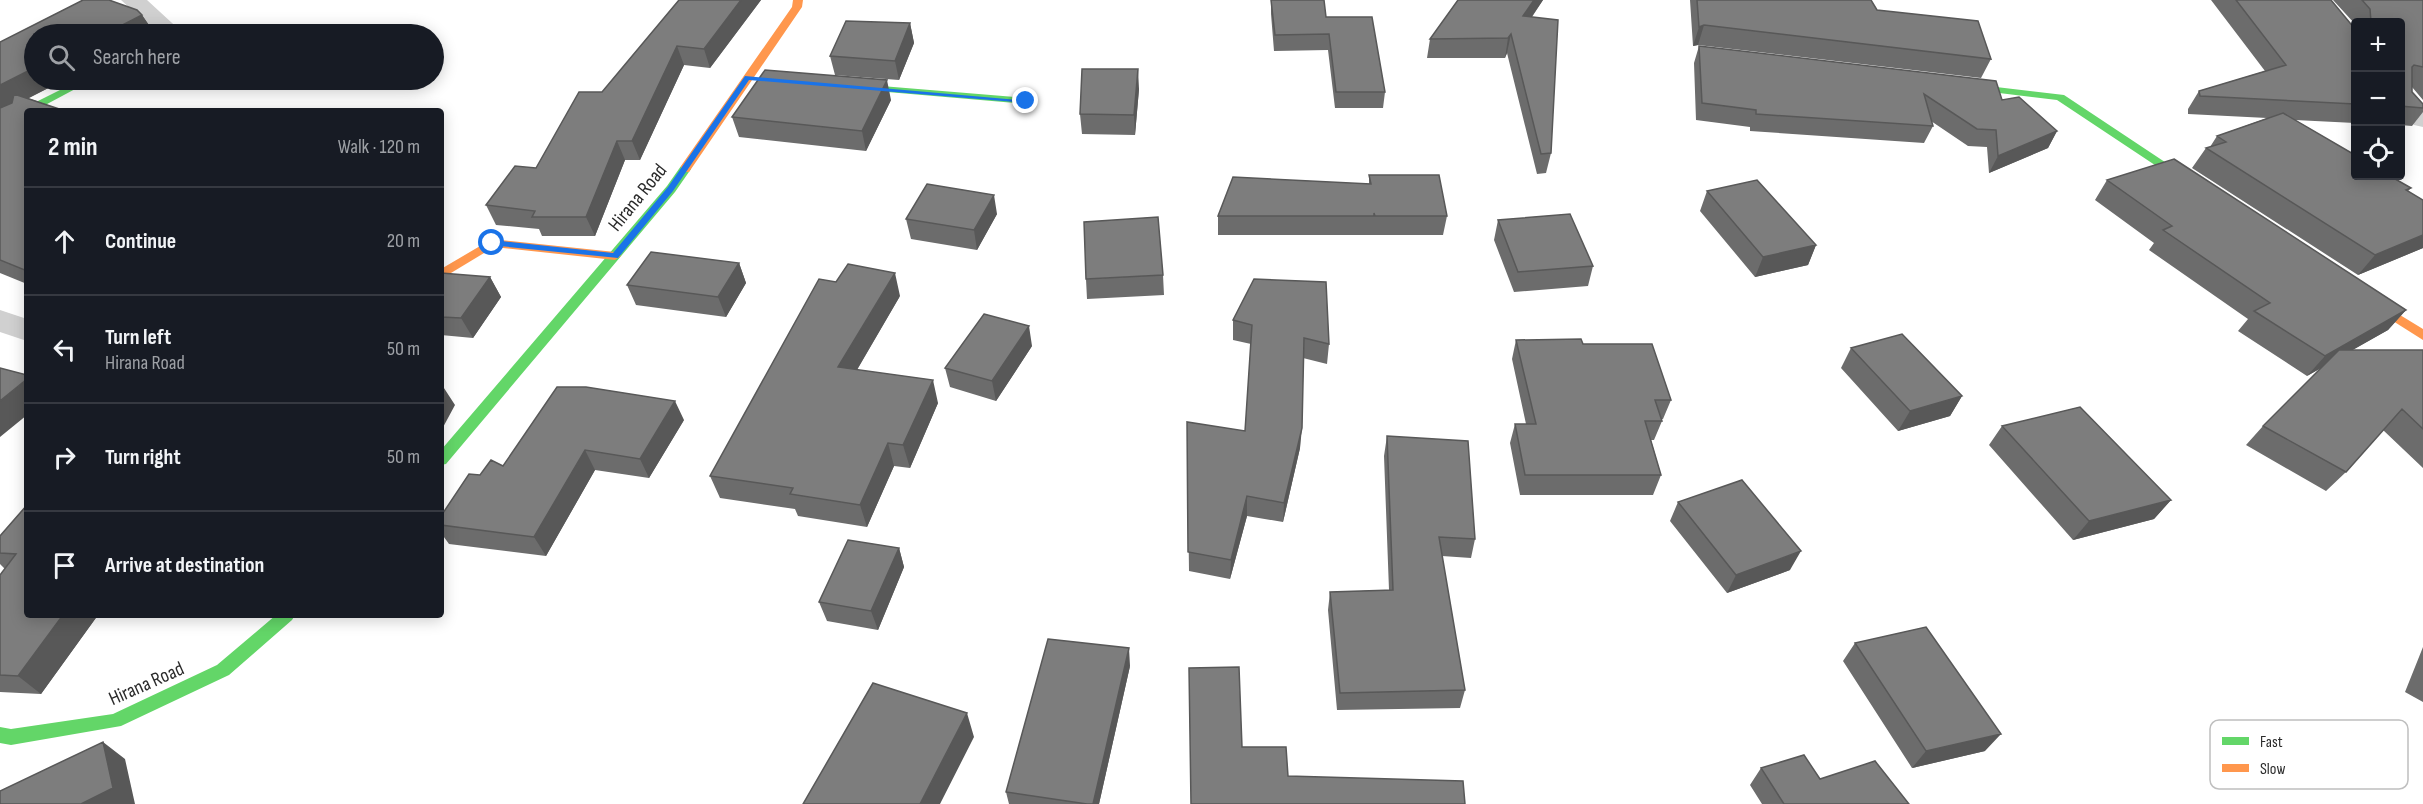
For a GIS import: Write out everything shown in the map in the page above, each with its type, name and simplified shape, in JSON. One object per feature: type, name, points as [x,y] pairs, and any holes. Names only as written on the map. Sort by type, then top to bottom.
[{"type":"street","points":[[133,0],[161,24]]},
{"type":"street","name":"Hirana Road","points":[[444,456],[670,189],[753,79],[798,0]]},
{"type":"street","points":[[1943,84],[2060,97],[2207,194]]},
{"type":"street","points":[[829,85],[1026,101]]},
{"type":"street","points":[[32,108],[67,90]]},
{"type":"street","points":[[2405,99],[2423,119]]},
{"type":"street","points":[[0,124],[24,112]]},
{"type":"street","points":[[444,273],[492,243],[615,256]]},
{"type":"street","points":[[2344,284],[2423,336]]},
{"type":"street","points":[[0,321],[24,329]]},
{"type":"street","name":"Hirana Road","points":[[4,742],[115,721],[223,670],[284,618]]},
{"type":"building","points":[[83,0],[109,0],[137,10],[142,15],[124,24],[36,24]]},
{"type":"building","points":[[679,0],[741,0],[704,49],[677,46],[632,141],[617,141],[586,217],[532,217],[535,211],[486,205],[515,166],[536,168],[579,92],[602,92]]},
{"type":"building","points":[[1271,0],[1324,0],[1326,17],[1372,17],[1385,92],[1336,92],[1329,34],[1275,35]]},
{"type":"building","points":[[1458,0],[1534,0],[1523,16],[1558,20],[1551,153],[1541,154],[1511,34],[1508,38],[1430,39]]},
{"type":"building","points":[[1697,0],[1871,0],[1877,10],[1978,21],[1991,59],[1704,25],[1699,27]]},
{"type":"building","points":[[2236,0],[2331,0],[2351,24],[2351,104],[2200,96],[2199,91],[2286,65]]},
{"type":"building","points":[[2362,0],[2423,0],[2423,67],[2414,65],[2412,67],[2412,92],[2423,104],[2423,108],[2405,106],[2405,18],[2371,18],[2370,9]]},
{"type":"building","points":[[846,21],[910,23],[895,61],[830,56]]},
{"type":"building","points":[[24,30],[24,73],[0,85],[0,42]]},
{"type":"building","points":[[1699,46],[1996,81],[2002,100],[2019,97],[2057,131],[1998,156],[1996,130],[1977,129],[1924,94],[1933,126],[1756,114],[1756,110],[1702,103]]},
{"type":"building","points":[[1082,69],[1138,69],[1134,115],[1080,114]]},
{"type":"building","points":[[765,70],[887,80],[862,131],[732,117]]},
{"type":"building","points":[[14,94],[56,108],[24,108],[24,270],[0,260],[0,108],[12,103]]},
{"type":"building","points":[[2283,113],[2351,153],[2351,180],[2397,180],[2411,188],[2406,190],[2423,200],[2423,235],[2375,255],[2206,148],[2226,142],[2217,136]]},
{"type":"building","points":[[2174,159],[2406,310],[2325,356],[2254,311],[2270,303],[2163,230],[2172,226],[2107,180]]},
{"type":"building","points":[[1369,175],[1439,175],[1447,216],[1375,216],[1374,213],[1374,216],[1218,216],[1233,177],[1371,184]]},
{"type":"building","points":[[1757,180],[1816,245],[1763,257],[1707,191]]},
{"type":"building","points":[[927,184],[994,195],[974,230],[906,219]]},
{"type":"building","points":[[1570,214],[1593,266],[1518,272],[1498,220]]},
{"type":"building","points":[[1158,217],[1163,275],[1086,279],[1084,222]]},
{"type":"building","points":[[651,252],[739,263],[718,297],[627,285]]},
{"type":"building","points":[[848,264],[895,273],[838,367],[933,380],[903,445],[888,443],[860,505],[790,494],[793,488],[710,476],[819,279],[836,282]]},
{"type":"building","points":[[444,273],[490,277],[461,318],[444,317]]},
{"type":"building","points":[[1254,279],[1326,282],[1329,344],[1304,338],[1302,428],[1284,503],[1247,496],[1231,560],[1188,552],[1187,422],[1245,431],[1252,325],[1233,320]]},
{"type":"building","points":[[984,314],[1029,326],[992,381],[945,368]]},
{"type":"building","points":[[1902,334],[1962,396],[1910,411],[1851,348]]},
{"type":"building","points":[[1581,339],[1583,344],[1652,344],[1671,400],[1655,400],[1662,421],[1645,421],[1661,475],[1525,475],[1515,424],[1536,424],[1516,340]]},
{"type":"building","points":[[2339,350],[2423,350],[2423,429],[2402,409],[2346,472],[2263,426]]},
{"type":"building","points":[[0,368],[24,374],[24,381],[0,401]]},
{"type":"building","points":[[557,387],[586,387],[675,401],[640,459],[585,450],[534,537],[444,525],[444,512],[469,474],[480,475],[491,460],[503,466]]},
{"type":"building","points":[[2080,407],[2171,500],[2089,521],[2002,426]]},
{"type":"building","points":[[1387,436],[1468,441],[1475,539],[1439,537],[1465,690],[1340,693],[1330,592],[1393,590]]},
{"type":"building","points":[[1742,480],[1801,551],[1736,575],[1678,502]]},
{"type":"building","points":[[24,508],[24,618],[61,618],[18,676],[0,675],[0,575],[16,554],[0,553],[0,536]]},
{"type":"building","points":[[848,540],[899,548],[871,611],[819,602]]},
{"type":"building","points":[[1926,627],[2001,734],[1926,751],[1855,643]]},
{"type":"building","points":[[1048,639],[1129,648],[1093,804],[1006,792]]},
{"type":"building","points":[[1239,667],[1242,747],[1286,747],[1288,776],[1463,781],[1465,804],[1191,804],[1189,668]]},
{"type":"building","points":[[873,683],[967,713],[920,804],[803,804]]},
{"type":"building","points":[[103,742],[113,788],[81,804],[0,804],[0,791]]},
{"type":"building","points":[[1804,755],[1820,779],[1875,761],[1909,804],[1784,804],[1761,768]]},
{"type":"traffic: fast","points":[[1954,85],[2060,97],[2198,188]]},
{"type":"traffic: fast","points":[[845,86],[1026,101]]},
{"type":"traffic: fast","points":[[32,108],[67,90]]},
{"type":"traffic: fast","points":[[0,124],[24,112]]},
{"type":"traffic: fast","points":[[444,456],[671,189],[685,169]]},
{"type":"traffic: fast","points":[[0,735],[11,737],[115,721],[223,670],[284,618]]},
{"type":"traffic: slow","points":[[685,169],[797,7],[798,0]]},
{"type":"traffic: slow","points":[[444,273],[492,243],[615,256]]},
{"type":"traffic: slow","points":[[2359,294],[2423,335]]},
{"type":"route","points":[[492,243],[615,256],[670,189],[747,78],[1026,101]]}]
